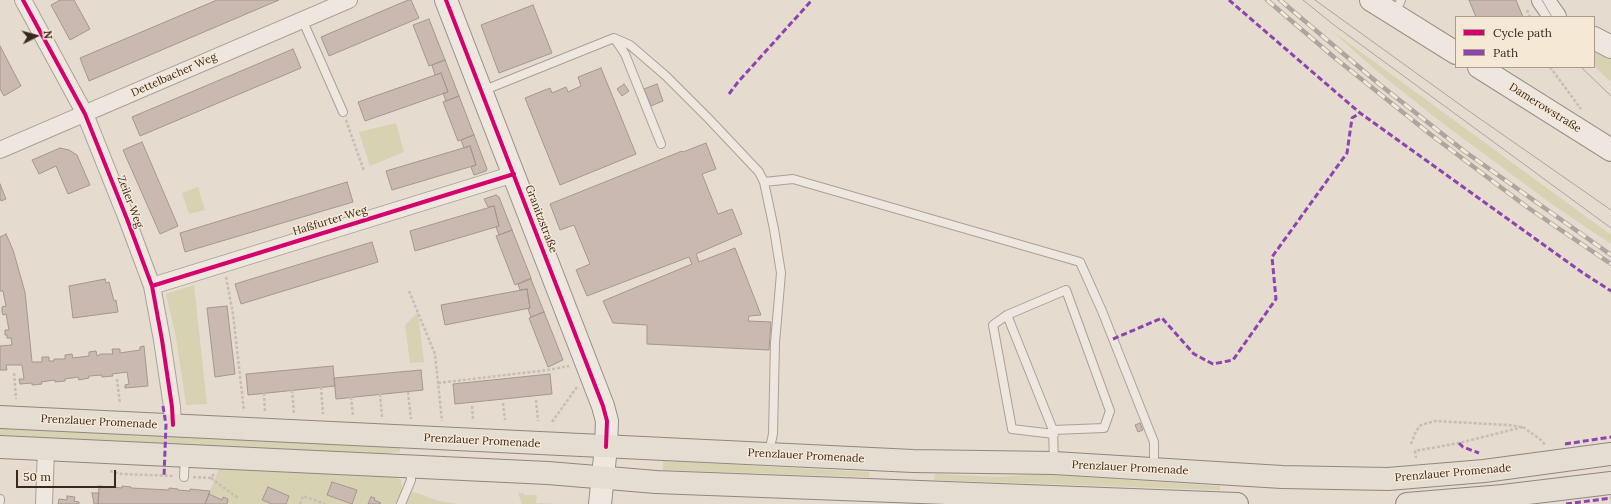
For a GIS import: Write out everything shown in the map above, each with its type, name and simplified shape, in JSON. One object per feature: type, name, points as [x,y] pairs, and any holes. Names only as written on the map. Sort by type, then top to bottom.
[{"type":"main road","name":"Granitzstraße","points":[[446,0],[603,406],[607,421],[604,477],[600,504]]},
{"type":"main road","points":[[1371,0],[1398,7],[1455,52]]},
{"type":"main road","points":[[1543,0],[1553,16]]},
{"type":"main road","points":[[1595,39],[1611,47]]},
{"type":"main road","name":"Damerowstraße","points":[[1481,68],[1611,150]]},
{"type":"main road","name":"Prenzlauer Promenade","points":[[0,417],[173,425],[448,430],[606,447],[913,461],[1054,463],[1282,477],[1388,479],[1484,471],[1611,454]]},
{"type":"main road","points":[[448,430],[453,468]]},
{"type":"main road","points":[[0,447],[46,449],[185,466],[411,466],[604,477],[656,482],[896,497],[1237,504]]},
{"type":"main road","points":[[1407,504],[1503,496],[1610,483]]},
{"type":"street","name":"Zeiler Weg","points":[[23,0],[85,114],[152,286],[162,340],[172,407],[173,425]]},
{"type":"street","name":"Dettelbacher Weg","points":[[0,150],[349,0]]},
{"type":"street","name":"Haßfurter Weg","points":[[152,286],[514,174]]},
{"type":"street","points":[[44,504],[46,449]]},
{"type":"lane","points":[[302,19],[344,115]]},
{"type":"lane","points":[[481,91],[614,38],[630,45],[666,76],[759,172],[764,182],[781,273],[775,343],[773,434],[769,454]]},
{"type":"lane","points":[[614,38],[625,54],[661,144]]},
{"type":"lane","points":[[764,182],[793,179],[1080,262],[1102,311],[1154,442],[1154,469]]},
{"type":"lane","points":[[1066,290],[1110,411],[1104,428],[1054,432],[1012,429],[993,325],[1007,315],[1066,290]]},
{"type":"lane","points":[[1007,315],[1054,432],[1054,463]]},
{"type":"lane","points":[[401,504],[411,480],[411,466]]},
{"type":"path","points":[[1551,68],[1582,112]]},
{"type":"path","points":[[344,115],[364,171]]},
{"type":"path","points":[[225,274],[233,314],[244,411]]},
{"type":"path","points":[[409,291],[435,354],[438,383],[448,430]]},
{"type":"path","points":[[438,383],[548,370],[568,366]]},
{"type":"path","points":[[14,372],[16,399]]},
{"type":"path","points":[[117,379],[120,404]]},
{"type":"path","points":[[321,387],[323,414]]},
{"type":"path","points":[[552,422],[577,387]]},
{"type":"path","points":[[292,390],[294,413]]},
{"type":"path","points":[[408,392],[411,419]]},
{"type":"path","points":[[264,393],[265,412]]},
{"type":"path","points":[[380,394],[382,417]]},
{"type":"path","points":[[351,397],[353,416]]},
{"type":"path","points":[[536,400],[538,421]]},
{"type":"path","points":[[504,403],[505,420]]},
{"type":"path","points":[[472,406],[473,419]]},
{"type":"path","points":[[1411,444],[1416,431],[1421,426],[1435,421],[1523,427],[1541,440],[1548,448]]},
{"type":"path","points":[[1416,458],[1415,451],[1459,443],[1523,427]]},
{"type":"path","points":[[105,471],[122,474],[185,466],[210,478],[238,498]]},
{"type":"path","points":[[210,478],[214,476],[215,472]]},
{"type":"path","points":[[300,504],[303,496],[325,504]]},
{"type":"shaded area","points":[[1332,31],[1611,235],[1611,244],[1553,205],[1441,122],[1378,72]]},
{"type":"shaded area","points":[[1595,47],[1611,55],[1611,82],[1595,67]]},
{"type":"shaded area","points":[[396,123],[404,152],[370,166],[359,132]]},
{"type":"shaded area","points":[[198,187],[205,210],[189,214],[182,193]]},
{"type":"shaded area","points":[[194,285],[207,404],[186,405],[176,337],[166,294]]},
{"type":"shaded area","points":[[418,312],[424,362],[410,363],[405,325]]},
{"type":"shaded area","points":[[0,424],[400,444],[400,452],[353,456],[0,440]]},
{"type":"shaded area","points":[[663,461],[869,472],[869,477],[663,470]]},
{"type":"shaded area","points":[[219,468],[395,477],[401,480],[402,488],[439,501],[458,504],[205,504]]},
{"type":"shaded area","points":[[935,474],[1000,477],[1039,474],[1220,486],[1220,490],[934,480]]},
{"type":"shaded area","points":[[518,493],[524,493],[524,495],[537,495],[536,503],[560,504],[522,504]]},
{"type":"building","points":[[60,0],[74,0],[90,29],[70,40],[51,5]]},
{"type":"building","points":[[217,0],[279,0],[89,81],[80,58]]},
{"type":"building","points":[[411,0],[419,18],[329,56],[321,37]]},
{"type":"building","points":[[1469,0],[1516,0],[1523,16],[1476,16]]},
{"type":"building","points":[[533,5],[552,53],[499,73],[481,25]]},
{"type":"building","points":[[429,19],[445,60],[429,66],[413,25]]},
{"type":"building","points":[[0,46],[21,86],[4,96],[0,89]]},
{"type":"building","points":[[293,49],[301,68],[140,136],[132,117]]},
{"type":"building","points":[[445,60],[459,96],[446,101],[443,93],[448,92],[441,73],[435,75],[432,65]]},
{"type":"building","points":[[601,68],[636,154],[560,185],[525,98],[550,88],[552,93],[566,87],[568,92],[581,86],[578,77]]},
{"type":"building","points":[[441,73],[448,92],[365,121],[358,102]]},
{"type":"building","points":[[624,84],[629,91],[622,96],[617,89]]},
{"type":"building","points":[[657,84],[663,101],[651,106],[644,89]]},
{"type":"building","points":[[459,96],[474,135],[458,141],[443,102]]},
{"type":"building","points":[[474,135],[487,169],[486,171],[474,175],[471,167],[476,165],[470,146],[464,148],[461,140]]},
{"type":"building","points":[[142,142],[178,226],[160,234],[123,150]]},
{"type":"building","points":[[706,143],[716,169],[702,174],[718,214],[732,209],[742,234],[696,254],[699,262],[735,248],[761,315],[749,316],[748,321],[771,322],[769,350],[647,344],[647,325],[613,323],[603,301],[692,264],[689,257],[587,296],[576,270],[590,264],[574,225],[560,230],[550,204],[682,151],[683,152]]},
{"type":"building","points":[[470,146],[476,165],[392,190],[386,171]]},
{"type":"building","points":[[60,148],[69,150],[77,155],[90,185],[68,194],[56,166],[39,174],[32,160]]},
{"type":"building","points":[[347,182],[353,202],[185,252],[180,233]]},
{"type":"building","points":[[0,184],[6,199],[1,201],[0,198]]},
{"type":"building","points":[[496,195],[499,197],[512,230],[499,235],[496,227],[499,226],[494,206],[488,207],[484,199]]},
{"type":"building","points":[[494,206],[499,226],[415,251],[410,231]]},
{"type":"building","points":[[512,230],[531,278],[515,285],[496,236]]},
{"type":"building","points":[[6,234],[13,250],[25,292],[32,362],[42,362],[42,357],[49,357],[49,361],[54,361],[54,359],[65,359],[65,355],[72,354],[73,358],[89,356],[89,352],[96,351],[97,356],[101,354],[113,354],[112,349],[120,349],[120,353],[140,350],[140,347],[144,346],[148,386],[125,388],[125,385],[129,384],[127,372],[112,374],[113,376],[89,376],[89,378],[79,380],[78,377],[65,379],[65,381],[55,382],[55,380],[41,382],[42,384],[20,384],[19,379],[24,379],[22,365],[6,365],[7,370],[0,370],[0,346],[12,345],[11,338],[7,338],[7,335],[5,335],[5,330],[9,330],[6,314],[3,315],[2,312],[2,307],[6,306],[3,291],[0,291],[0,237]]},
{"type":"building","points":[[372,242],[378,262],[241,304],[235,284]]},
{"type":"building","points":[[105,279],[106,283],[109,282],[114,301],[116,300],[118,312],[73,318],[69,286]]},
{"type":"building","points":[[531,279],[544,312],[531,317],[528,309],[530,308],[527,289],[520,290],[518,284]]},
{"type":"building","points":[[527,289],[530,308],[445,325],[441,305]]},
{"type":"building","points":[[227,306],[235,374],[215,377],[207,308]]},
{"type":"building","points":[[544,312],[563,360],[548,367],[529,318]]},
{"type":"building","points":[[333,366],[335,386],[248,395],[246,374]]},
{"type":"building","points":[[421,370],[423,390],[336,399],[334,378]]},
{"type":"building","points":[[550,374],[552,394],[455,404],[453,384]]},
{"type":"building","points":[[1140,423],[1143,430],[1138,432],[1135,425]]},
{"type":"building","points":[[332,482],[357,490],[352,504],[327,495]]},
{"type":"building","points":[[99,486],[210,491],[205,504],[98,504]]},
{"type":"building","points":[[268,487],[289,496],[286,504],[270,504],[262,500]]},
{"type":"building","points":[[92,493],[99,493],[98,504],[94,504]]},
{"type":"building","points":[[209,494],[222,500],[223,497],[228,499],[227,504],[205,504]]},
{"type":"building","points":[[67,496],[75,497],[74,501],[79,502],[79,504],[58,504],[59,499],[67,500]]},
{"type":"building","points":[[371,497],[375,498],[374,500],[381,503],[368,504]]},
{"type":"tram line","points":[[1303,0],[1334,25],[1611,228]]},
{"type":"tram line","points":[[1315,0],[1466,109],[1611,210]]},
{"type":"tram line","points":[[1542,0],[1551,16]]},
{"type":"tram line","points":[[1582,68],[1611,96]]},
{"type":"railway","points":[[1267,0],[1335,58],[1430,134],[1527,207],[1611,264]]},
{"type":"railway","points":[[1280,0],[1379,84],[1464,151],[1611,255]]},
{"type":"marked path","points":[[729,94],[812,0]]},
{"type":"marked path","points":[[1229,0],[1360,113],[1583,273],[1611,291]]},
{"type":"marked path","points":[[1113,339],[1162,318],[1194,354],[1213,364],[1233,360],[1276,299],[1272,257],[1347,153],[1352,118],[1360,113]]},
{"type":"marked path","points":[[163,406],[166,425],[164,476]]},
{"type":"marked path","points":[[1565,444],[1611,437]]},
{"type":"marked path","points":[[1459,443],[1463,447],[1479,453]]},
{"type":"marked path","points":[[1566,504],[1611,498]]},
{"type":"cycle path","points":[[23,0],[85,114],[152,286],[162,340],[172,407],[173,425]]},
{"type":"cycle path","points":[[446,0],[603,406],[607,421],[606,447]]},
{"type":"cycle path","points":[[152,286],[514,174]]}]
